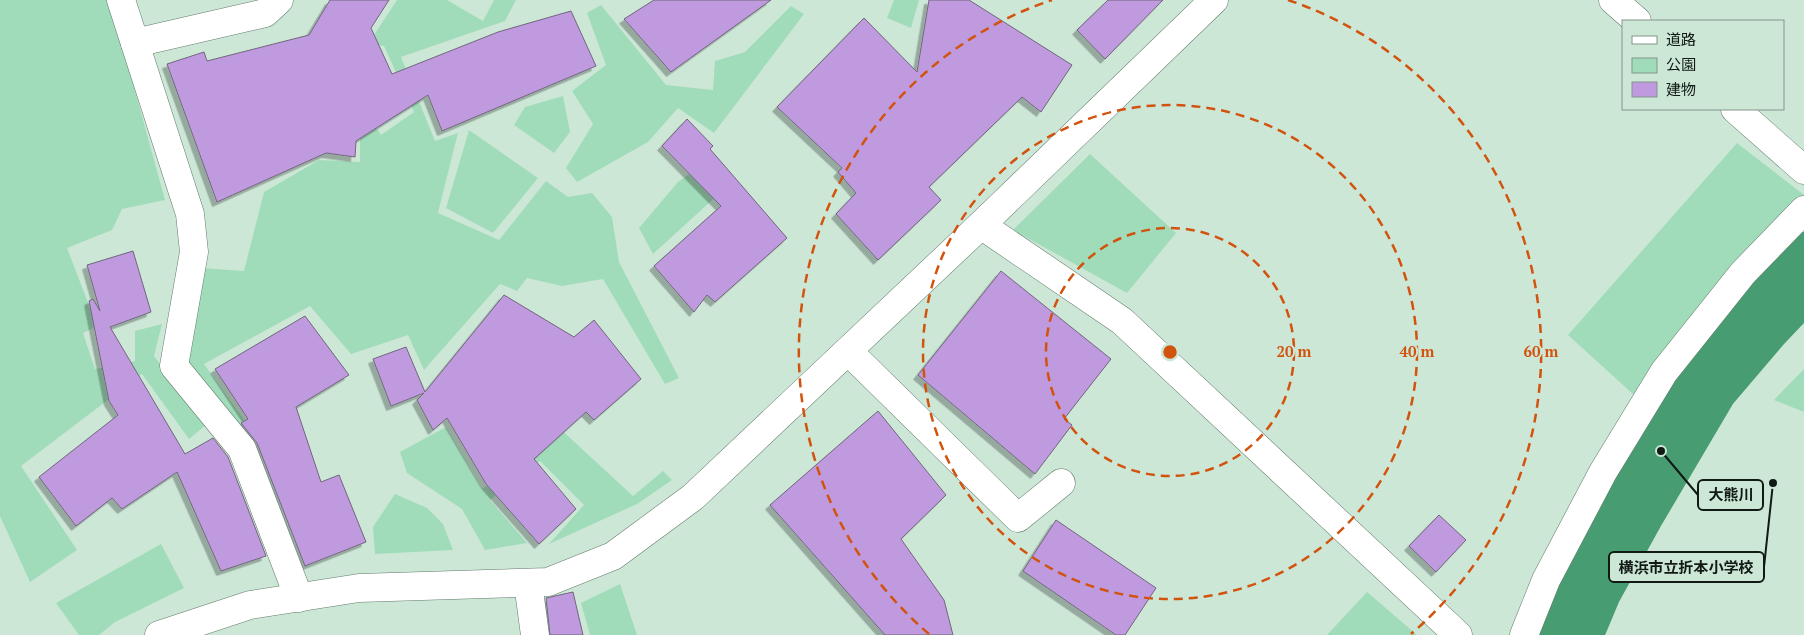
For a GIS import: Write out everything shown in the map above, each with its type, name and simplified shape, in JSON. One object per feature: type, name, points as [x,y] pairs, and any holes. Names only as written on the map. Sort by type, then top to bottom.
[{"type":"street","points":[[121,0],[190,214],[194,252],[174,366],[242,449],[299,598]]},
{"type":"street","points":[[135,43],[265,13],[279,0]]},
{"type":"street","points":[[159,635],[250,605],[359,588],[548,582],[613,556],[694,498],[1214,0]]},
{"type":"street","points":[[1613,0],[1636,20]]},
{"type":"street","points":[[1736,110],[1804,170]]},
{"type":"street","points":[[1524,635],[1546,580],[1603,472],[1664,372],[1743,274],[1804,210]]},
{"type":"street","points":[[981,225],[1122,321],[1458,635]]},
{"type":"street","points":[[848,351],[1018,518],[1060,483]]},
{"type":"street","points":[[528,582],[535,635]]},
{"type":"green space","points":[[0,0],[110,0],[165,200],[122,209],[112,230],[67,248],[97,326],[83,333],[95,369],[135,361],[135,331],[162,324],[154,356],[207,424],[189,439],[142,374],[21,466],[77,550],[30,582],[0,516]]},
{"type":"green space","points":[[397,0],[447,0],[483,21],[494,0],[516,0],[505,21],[401,57],[435,141],[458,133],[438,213],[499,240],[546,181],[568,197],[592,193],[612,217],[619,262],[679,378],[665,384],[603,279],[562,286],[527,278],[517,291],[500,284],[424,370],[408,335],[351,354],[310,306],[204,364],[247,424],[234,430],[181,366],[201,268],[244,271],[264,192],[319,160],[360,162],[360,129],[373,123],[381,135],[414,112],[384,46],[368,44]]},
{"type":"green space","points":[[894,0],[919,0],[911,28],[887,18]]},
{"type":"green space","points":[[601,5],[666,85],[713,90],[715,61],[745,52],[791,6],[804,14],[714,133],[678,108],[648,142],[577,182],[566,168],[593,124],[572,91],[606,65],[587,13]]},
{"type":"green space","points":[[563,96],[570,132],[554,153],[514,125],[525,107]]},
{"type":"green space","points":[[469,130],[538,178],[493,233],[446,208]]},
{"type":"green space","points":[[1737,143],[1804,195],[1733,268],[1658,361],[1634,395],[1568,335]]},
{"type":"green space","points":[[1090,154],[1176,233],[1127,293],[1013,230]]},
{"type":"green space","points":[[713,157],[734,180],[653,254],[639,228],[678,182]]},
{"type":"green space","points":[[1804,369],[1804,412],[1774,400]]},
{"type":"green space","points":[[555,424],[633,496],[663,471],[672,480],[637,504],[549,544],[584,505],[540,461],[490,500],[527,543],[485,550],[462,509],[407,473],[400,452],[446,427],[482,489],[529,459]]},
{"type":"green space","points":[[395,494],[427,508],[443,524],[453,550],[375,554],[373,527]]},
{"type":"green space","points":[[161,544],[184,588],[115,622],[99,635],[79,635],[56,603]]},
{"type":"green space","points":[[620,584],[637,635],[590,635],[581,603]]},
{"type":"green space","points":[[1367,592],[1417,635],[1327,635]]},
{"type":"building","points":[[330,0],[389,0],[371,28],[392,74],[498,32],[571,11],[596,66],[442,131],[428,95],[356,141],[355,157],[326,153],[217,202],[167,64],[204,52],[207,61],[309,35]]},
{"type":"building","points":[[654,0],[771,0],[671,72],[624,19]]},
{"type":"building","points":[[929,0],[969,0],[1072,65],[1041,112],[1022,97],[929,187],[941,200],[878,260],[836,214],[856,193],[838,172],[842,168],[777,107],[864,18],[917,72]]},
{"type":"building","points":[[1108,0],[1163,0],[1105,59],[1077,30]]},
{"type":"building","points":[[687,119],[713,146],[710,149],[787,238],[715,302],[707,295],[694,312],[654,266],[721,206],[662,146]]},
{"type":"building","points":[[133,251],[151,312],[110,327],[185,454],[213,438],[228,457],[266,556],[221,571],[177,472],[122,509],[112,498],[76,526],[39,477],[118,415],[109,401],[89,301],[93,299],[100,311],[87,265]]},
{"type":"building","points":[[1001,271],[1111,359],[1064,419],[1072,425],[1035,474],[918,375]]},
{"type":"building","points":[[504,295],[574,337],[594,320],[641,379],[594,420],[586,412],[534,459],[576,509],[539,544],[486,484],[447,418],[433,430],[417,400],[424,393],[391,406],[373,359],[406,347],[425,392]]},
{"type":"building","points":[[305,316],[349,375],[296,407],[321,482],[339,475],[366,542],[305,566],[257,443],[241,423],[248,419],[215,369]]},
{"type":"building","points":[[878,411],[946,495],[901,539],[944,600],[953,635],[885,635],[770,505]]},
{"type":"building","points":[[1439,515],[1466,540],[1436,572],[1409,546]]},
{"type":"building","points":[[1056,520],[1156,588],[1125,635],[1116,635],[1023,571]]},
{"type":"building","points":[[573,592],[583,635],[550,635],[546,598]]},
{"type":"waterway","points":[[1565,635],[1586,585],[1628,509],[1703,382],[1755,321],[1804,269]]},
{"type":"place","name":"大熊川","points":[[1661,451]]},
{"type":"place","name":"横浜市立折本小学校","points":[[1773,483]]}]
